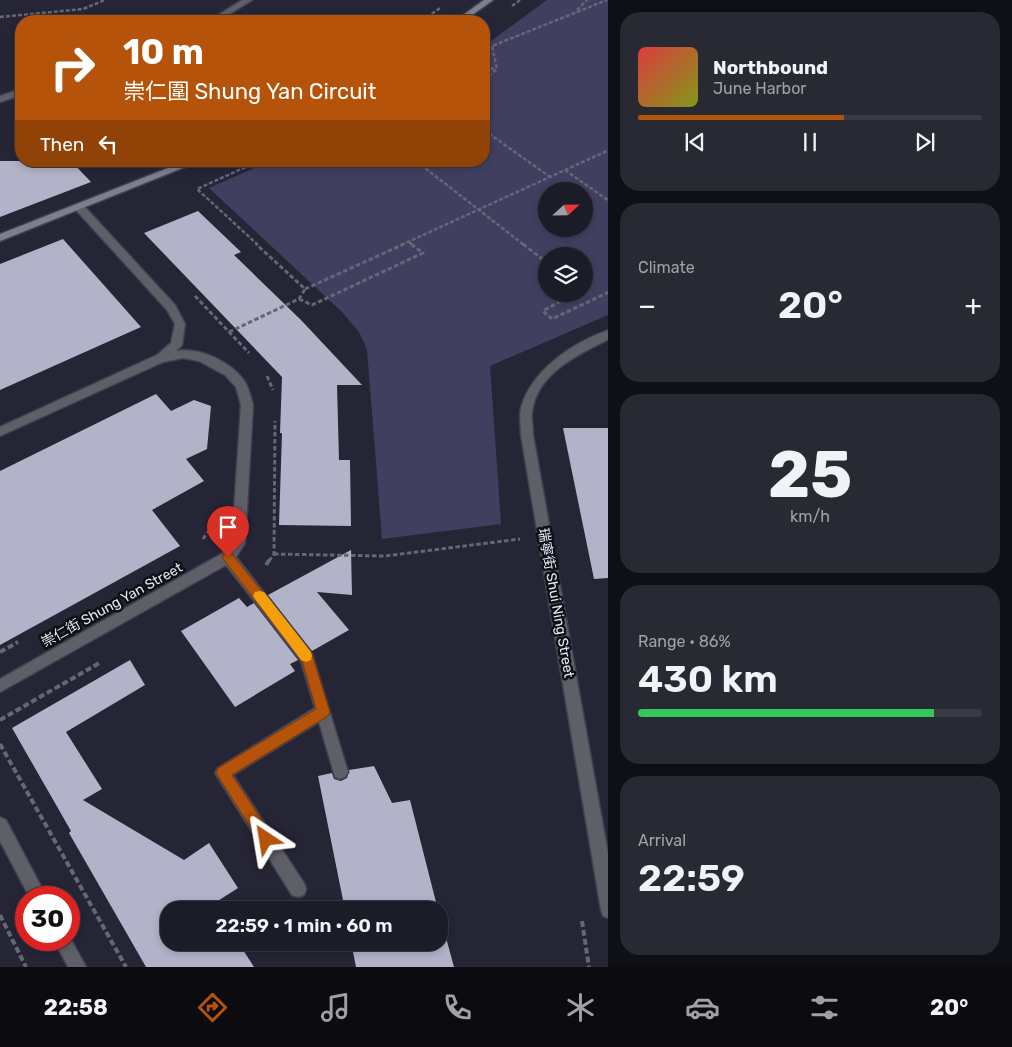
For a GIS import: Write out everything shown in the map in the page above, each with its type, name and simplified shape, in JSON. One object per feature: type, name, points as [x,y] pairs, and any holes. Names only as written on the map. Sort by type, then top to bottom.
[{"type":"main road","points":[[468,15],[489,0]]},
{"type":"main road","points":[[0,238],[180,167]]},
{"type":"street","points":[[223,15],[248,0]]},
{"type":"street","points":[[0,99],[15,94]]},
{"type":"street","points":[[80,208],[171,308],[180,324],[176,345],[161,358]]},
{"type":"street","name":"瑞寧街 Shui Ning Street","points":[[608,334],[551,367],[534,386],[526,410],[527,436],[608,905]]},
{"type":"street","points":[[0,432],[161,358],[183,354],[202,357],[229,372],[241,385],[247,405],[238,543],[228,557],[307,658],[340,772]]},
{"type":"street","name":"崇仁街 Shung Yan Street","points":[[0,686],[228,557]]},
{"type":"street","points":[[298,889],[223,773],[323,712]]},
{"type":"street","points":[[0,825],[33,886]]},
{"type":"street","points":[[68,951],[77,967]]},
{"type":"path","points":[[0,16],[83,9],[105,0]]},
{"type":"path","points":[[574,12],[587,0]]},
{"type":"path","points":[[497,69],[492,46],[607,0]]},
{"type":"path","points":[[430,15],[442,6]]},
{"type":"path","points":[[490,68],[497,69]]},
{"type":"path","points":[[490,75],[497,69]]},
{"type":"path","points":[[490,134],[550,176]]},
{"type":"path","points":[[229,332],[299,299],[305,289],[608,150]]},
{"type":"path","points":[[246,167],[197,189],[305,289]]},
{"type":"path","points":[[424,167],[538,256]]},
{"type":"path","points":[[565,170],[608,200]]},
{"type":"path","points":[[299,299],[312,305],[423,253],[409,242]]},
{"type":"path","points":[[190,290],[254,358]]},
{"type":"path","points":[[593,299],[608,292]]},
{"type":"path","points":[[560,302],[543,312],[552,319],[587,302]]},
{"type":"path","points":[[265,373],[270,380],[273,394]]},
{"type":"path","points":[[245,577],[261,569],[270,561],[274,554],[275,419]]},
{"type":"path","points":[[199,542],[205,538],[214,522]]},
{"type":"path","points":[[274,554],[385,556],[523,539]]},
{"type":"path","points":[[0,652],[26,638]]},
{"type":"path","points":[[0,720],[101,661]]},
{"type":"path","points":[[0,744],[126,967]]},
{"type":"path","points":[[0,915],[26,967]]},
{"type":"shaded area","points":[[547,0],[608,0],[608,315],[490,366],[501,524],[382,539],[367,349],[359,332],[342,312],[209,188],[256,167],[490,167],[490,42]]},
{"type":"building","points":[[0,161],[15,161],[15,167],[77,167],[91,182],[0,217]]},
{"type":"building","points":[[198,211],[241,252],[234,255],[301,320],[362,385],[337,385],[339,460],[350,460],[351,526],[279,525],[282,377],[144,233]]},
{"type":"building","points":[[63,239],[141,327],[0,390],[0,264]]},
{"type":"building","points":[[156,394],[171,411],[194,400],[211,406],[207,449],[186,459],[204,481],[152,510],[180,546],[0,645],[0,471]]},
{"type":"building","points":[[563,428],[608,428],[608,578],[594,579]]},
{"type":"building","points":[[351,550],[352,595],[317,592],[349,630],[312,651],[268,595]]},
{"type":"building","points":[[239,598],[247,607],[254,603],[298,660],[290,664],[295,671],[235,707],[181,631]]},
{"type":"building","points":[[130,660],[145,685],[66,732],[102,789],[83,800],[184,860],[209,843],[238,888],[218,901],[160,901],[160,951],[244,951],[254,967],[146,967],[69,833],[71,831],[12,728]]},
{"type":"building","points":[[374,766],[392,803],[410,800],[436,901],[343,901],[318,776],[332,773],[334,779],[341,781],[347,778],[349,770]]},
{"type":"building","points":[[448,945],[454,967],[356,967],[353,951],[448,951]]},
{"type":"slow traffic","points":[[260,596],[306,656]]},
{"type":"route","points":[[228,557],[307,658],[323,712],[223,773],[266,839]]}]
